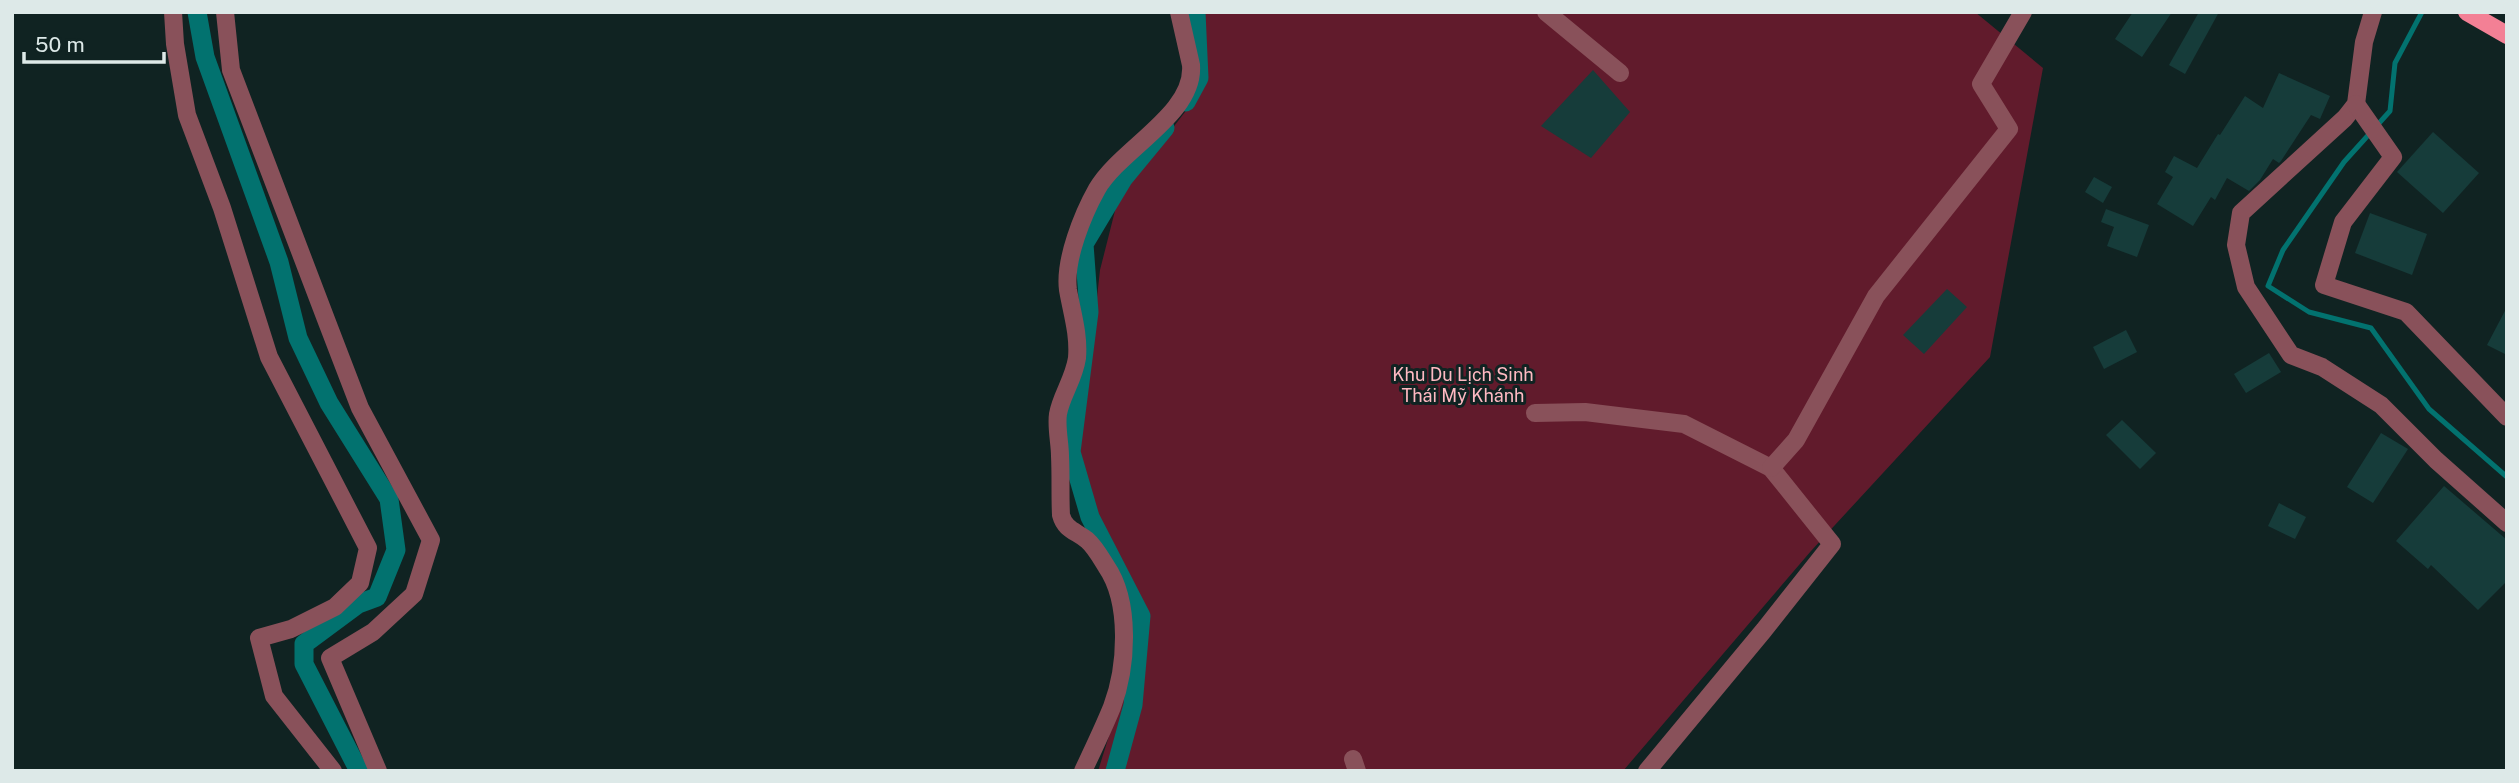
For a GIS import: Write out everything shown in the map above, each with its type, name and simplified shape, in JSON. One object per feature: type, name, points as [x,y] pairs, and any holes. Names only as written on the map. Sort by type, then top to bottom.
[{"type":"main road","points":[[2467,12],[2507,34]]},
{"type":"street","points":[[173,12],[175,44],[187,116],[222,208],[269,357],[368,548],[360,583],[335,607],[291,629],[260,638],[274,695],[333,771]]},
{"type":"street","points":[[225,12],[231,70],[360,408],[431,540],[414,594],[373,632],[330,658],[378,771]]},
{"type":"street","points":[[1083,771],[1118,685],[1124,626],[1119,592],[1112,574],[1087,540],[1065,526],[1061,515],[1058,415],[1071,383],[1077,356],[1077,338],[1067,274],[1078,230],[1102,182],[1116,164],[1169,114],[1187,92],[1192,74],[1180,12]]},
{"type":"street","points":[[1546,12],[1620,73]]},
{"type":"street","points":[[1772,468],[1796,440],[1876,296],[2009,129],[1981,84],[2023,12]]},
{"type":"street","points":[[2373,12],[2364,42],[2356,104],[2345,118],[2241,213],[2235,245],[2246,288],[2291,355],[2322,367],[2381,405],[2436,460],[2507,523]]},
{"type":"street","points":[[2356,104],[2393,157],[2343,222],[2324,285],[2406,312],[2507,417]]},
{"type":"street","points":[[1535,413],[1585,412],[1684,424],[1772,468],[1832,544],[1647,771]]},
{"type":"green space","name":"Khu Du Lịch Sinh Thái Mỹ Khánh","points":[[1198,12],[1975,12],[2043,68],[1990,357],[1811,551],[1623,771],[1098,771],[1147,615],[1077,479],[1100,270],[1118,199],[1205,86]]},
{"type":"building","points":[[2133,12],[2172,12],[2142,57],[2115,39]]},
{"type":"building","points":[[2199,12],[2219,12],[2185,74],[2169,65]]},
{"type":"building","points":[[1593,70],[1630,112],[1591,158],[1541,126]]},
{"type":"building","points":[[2279,73],[2330,96],[2320,119],[2311,115],[2281,161],[2279,163],[2273,159],[2260,180],[2249,191],[2227,178],[2215,200],[2211,197],[2193,226],[2157,204],[2173,177],[2165,172],[2174,156],[2197,168],[2245,96],[2263,108]]},
{"type":"building","points":[[2433,132],[2479,173],[2443,213],[2397,172]]},
{"type":"building","points":[[2094,177],[2112,187],[2103,203],[2085,192]]},
{"type":"building","points":[[2106,209],[2149,225],[2137,257],[2107,246],[2114,227],[2101,222]]},
{"type":"building","points":[[2370,213],[2427,234],[2412,275],[2355,253]]},
{"type":"building","points":[[1947,289],[1967,307],[1924,354],[1903,335]]},
{"type":"building","points":[[2507,307],[2507,355],[2487,345]]},
{"type":"building","points":[[2126,330],[2137,352],[2104,369],[2093,347]]},
{"type":"building","points":[[2269,353],[2281,372],[2246,393],[2234,374]]},
{"type":"building","points":[[2122,420],[2156,453],[2140,469],[2106,435]]},
{"type":"building","points":[[2381,433],[2408,449],[2373,503],[2347,487]]},
{"type":"building","points":[[2444,486],[2507,540],[2507,581],[2478,610],[2431,565],[2428,569],[2396,541]]},
{"type":"building","points":[[2279,503],[2306,517],[2295,539],[2268,526]]},
{"type":"waterway","points":[[197,12],[205,57],[279,262],[298,338],[329,403],[389,499],[396,550],[377,597],[358,604],[304,644],[304,664],[359,771]]},
{"type":"waterway","points":[[1186,102],[1199,78],[1196,12]]},
{"type":"waterway","points":[[2422,12],[2395,63],[2390,111],[2344,162],[2283,250],[2268,286],[2309,312],[2371,328],[2429,409],[2507,477]]},
{"type":"waterway","points":[[1115,771],[1133,705],[1141,616],[1090,517],[1071,452],[1089,312],[1084,244],[1123,179],[1165,128]]}]
